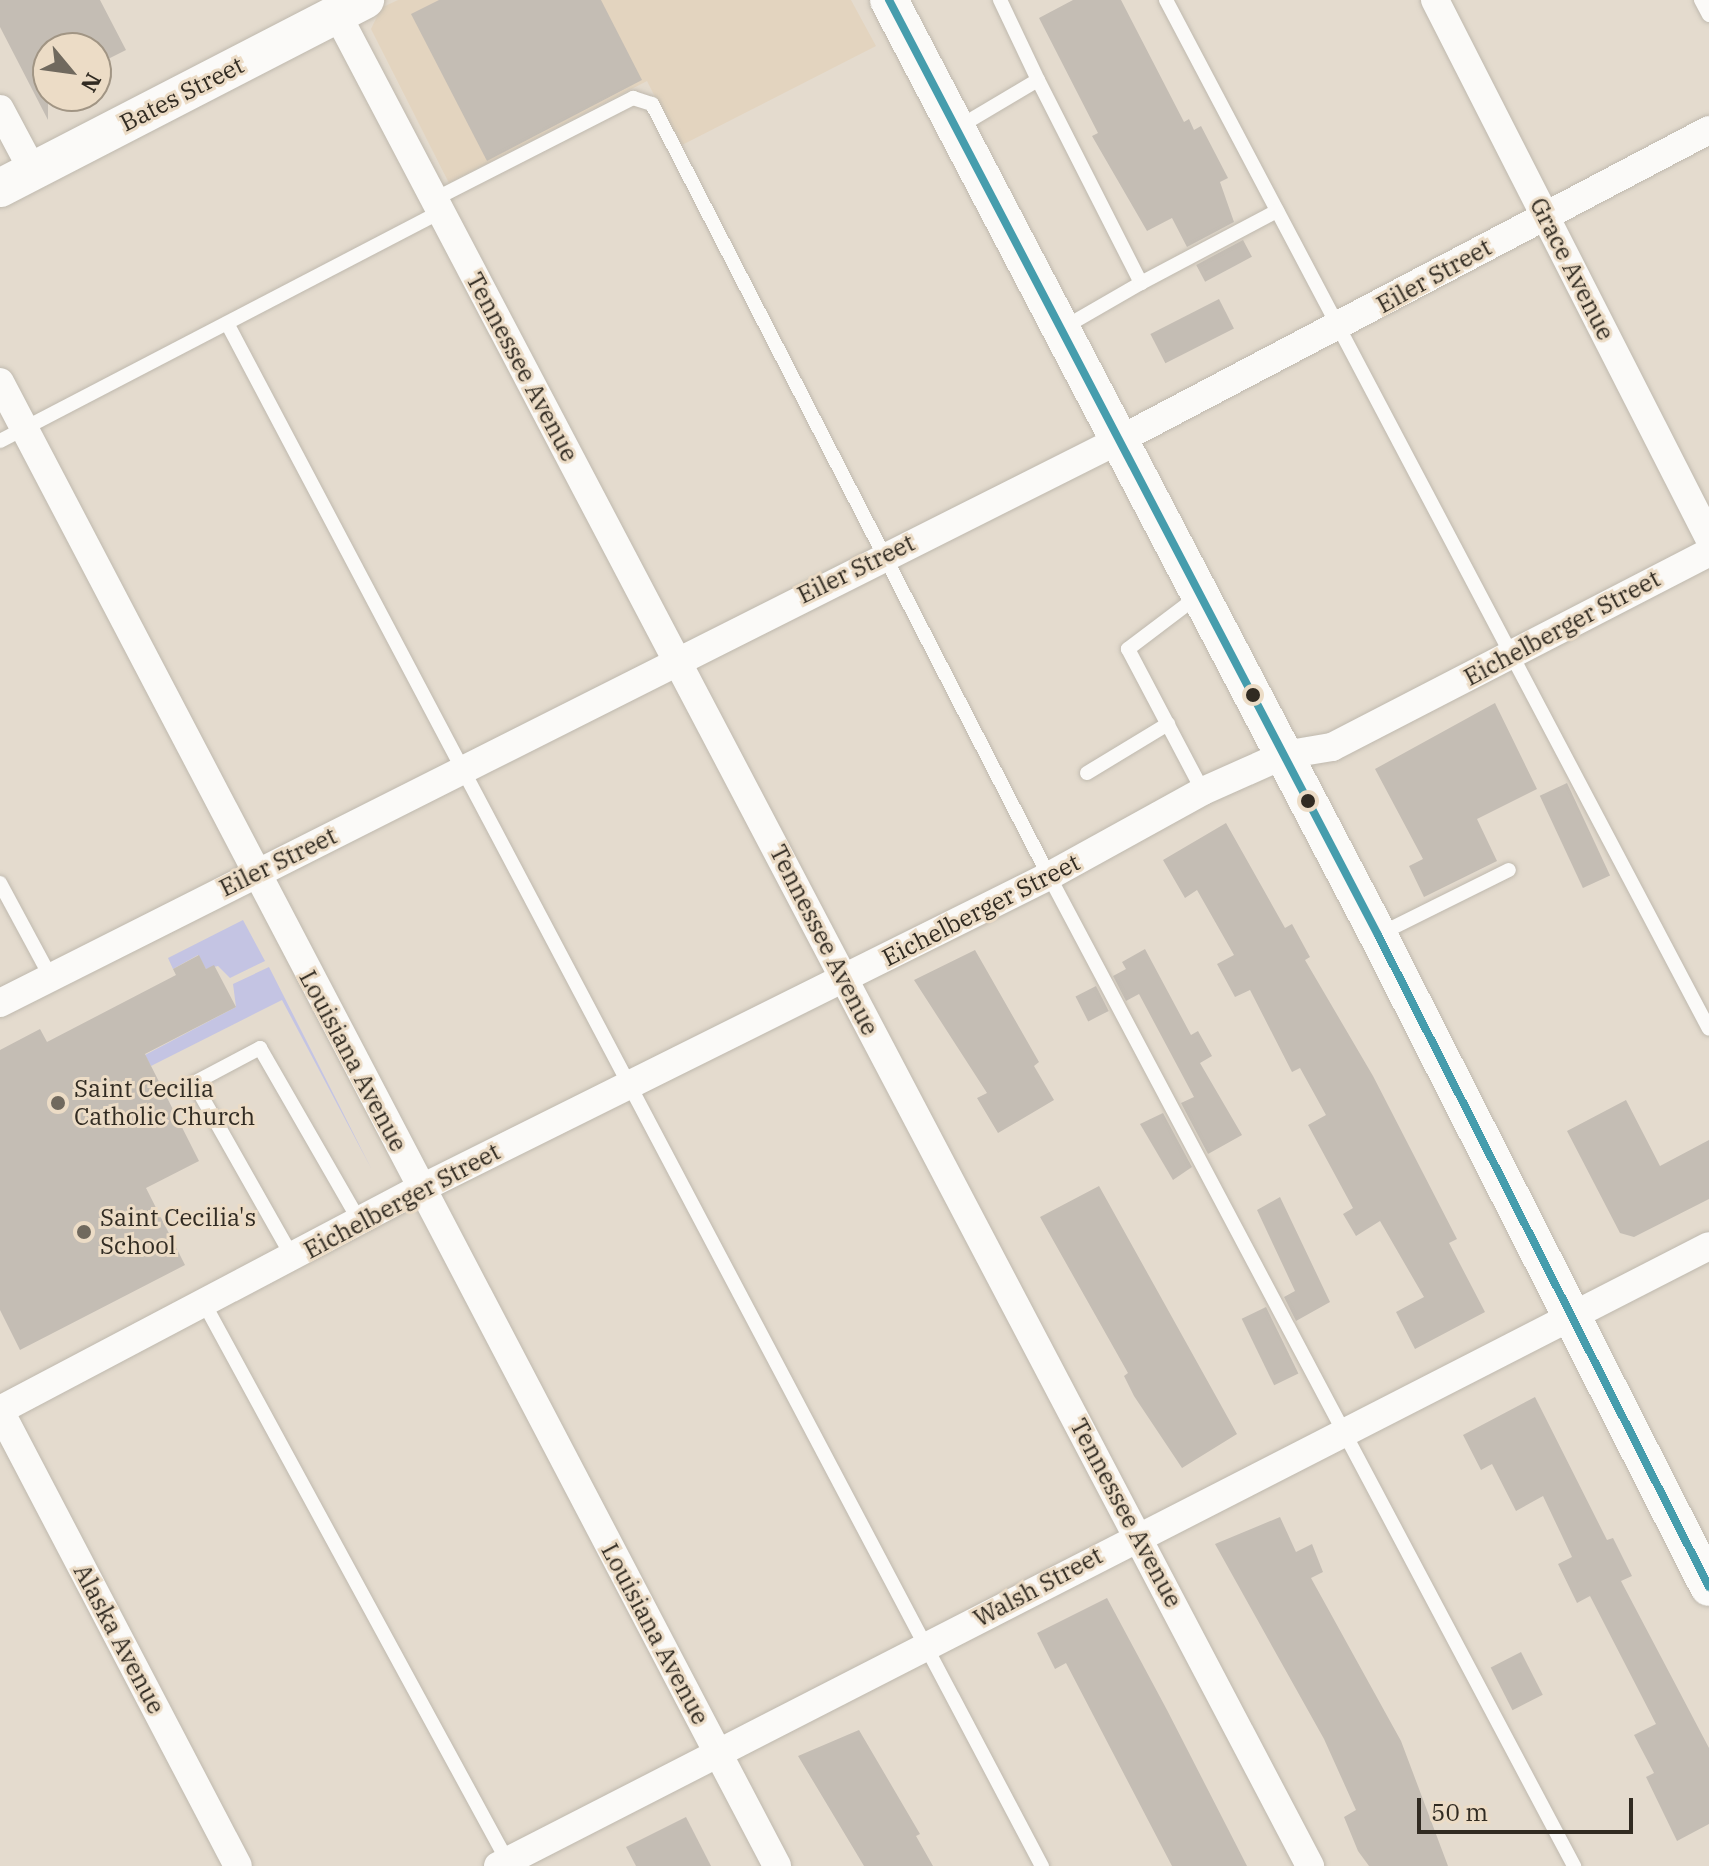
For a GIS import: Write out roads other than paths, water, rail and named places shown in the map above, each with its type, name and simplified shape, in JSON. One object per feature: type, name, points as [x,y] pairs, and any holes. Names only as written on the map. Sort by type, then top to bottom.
[{"type":"main road","points":[[889,0],[1378,935],[1569,1319],[1709,1587]]},
{"type":"main road","name":"Bates Street","points":[[16,180],[351,7]]},
{"type":"street","name":"Grace Avenue","points":[[1435,0],[1709,538]]},
{"type":"street","name":"Tennessee Avenue","points":[[351,7],[436,206],[678,657],[844,980],[1310,1866]]},
{"type":"street","points":[[0,109],[16,180]]},
{"type":"street","name":"Eiler Street","points":[[0,1003],[464,769],[678,657],[1339,328],[1545,214],[1709,130]]},
{"type":"street","name":"Louisiana Avenue","points":[[0,382],[12,435],[255,873],[777,1866]]},
{"type":"street","name":"Eichelberger Street","points":[[0,1410],[205,1305],[420,1189],[1049,876],[1203,791],[1284,755],[1332,747],[1709,552]]},
{"type":"street","name":"Walsh Street","points":[[505,1864],[926,1647],[1137,1534],[1709,1246]]},
{"type":"street","name":"Alaska Avenue","points":[[0,1410],[238,1866]]},
{"type":"lane","points":[[1000,0],[1141,283]]},
{"type":"lane","points":[[1166,0],[1709,1029]]},
{"type":"lane","points":[[1701,0],[1709,15]]},
{"type":"lane","points":[[957,128],[1038,80]]},
{"type":"lane","points":[[12,435],[228,325],[436,206],[642,96],[652,104],[1049,876],[1574,1866]]},
{"type":"lane","points":[[1063,328],[1277,211]]},
{"type":"lane","points":[[228,325],[1042,1866]]},
{"type":"lane","points":[[1201,594],[1128,649],[1203,791]]},
{"type":"lane","points":[[1087,773],[1168,724]]},
{"type":"lane","points":[[1378,935],[1509,870]]},
{"type":"lane","points":[[0,883],[50,976]]},
{"type":"lane","points":[[293,1258],[194,1083],[260,1048],[360,1222]]},
{"type":"lane","points":[[205,1305],[505,1864]]},
{"type":"place","name":"Saint Cecilia Catholic Church","points":[[58,1103]]},
{"type":"place","name":"Saint Cecilia's School","points":[[84,1232]]}]
